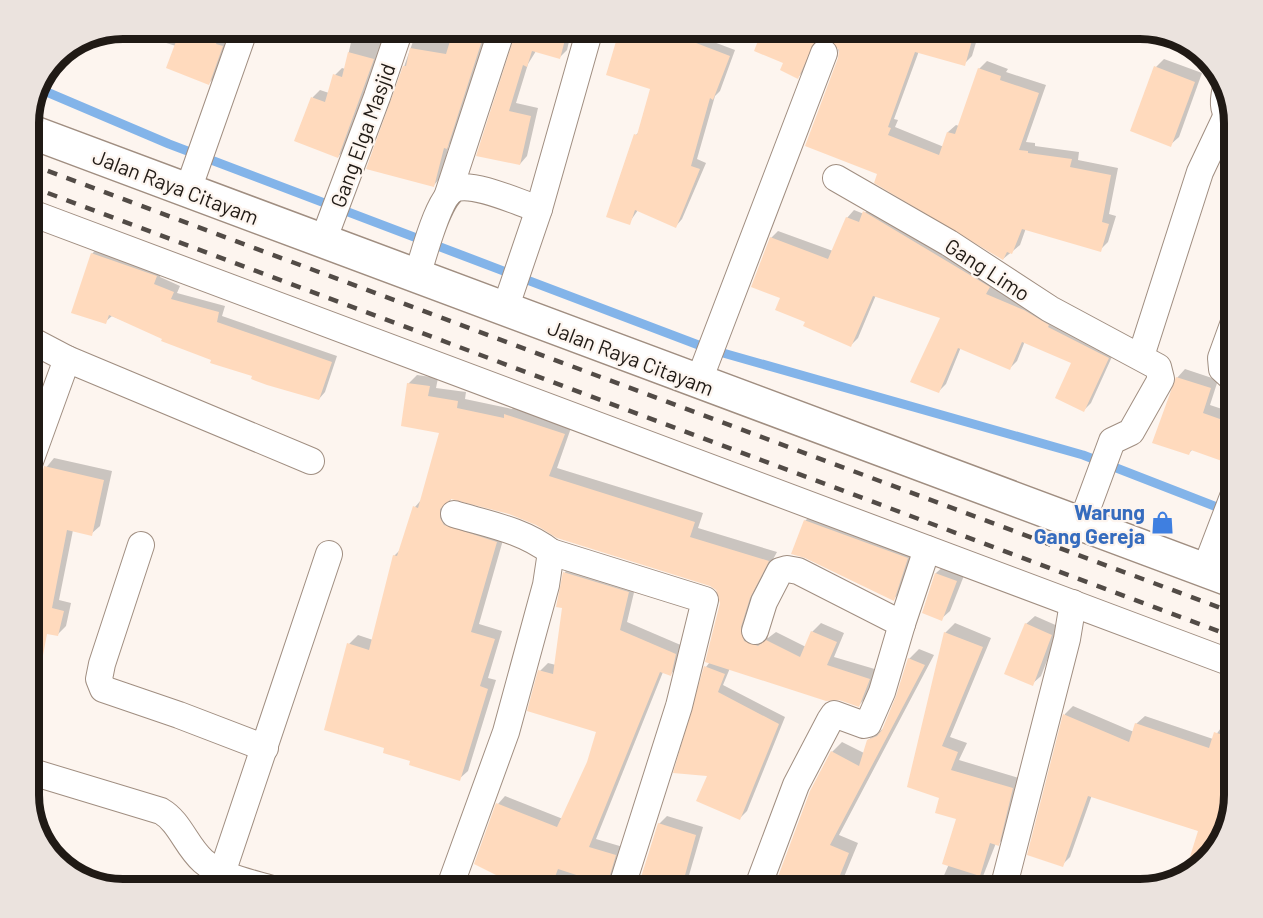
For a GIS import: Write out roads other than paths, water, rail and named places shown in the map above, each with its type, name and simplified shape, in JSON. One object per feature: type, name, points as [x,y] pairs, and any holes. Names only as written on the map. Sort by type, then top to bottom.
[{"type":"main road","name":"Jalan Raya Citayam","points":[[39,134],[192,177],[326,236],[509,298],[704,369],[1081,525],[1219,564]]},
{"type":"street","points":[[192,177],[240,39]]},
{"type":"street","name":"Gang Elga Masjid","points":[[326,236],[396,39]]},
{"type":"street","points":[[419,269],[436,220],[448,194],[498,39]]},
{"type":"street","points":[[509,298],[536,219],[587,39]]},
{"type":"street","points":[[704,369],[723,313],[824,53]]},
{"type":"street","points":[[1081,525],[1113,441],[1131,432],[1161,380],[1158,367],[1141,356],[1200,171],[1224,131]]},
{"type":"street","name":"Gang Limo","points":[[836,178],[949,243],[1096,336],[1141,356]]},
{"type":"street","points":[[448,194],[457,188],[473,187],[536,219]]},
{"type":"street","points":[[39,216],[1224,660]]},
{"type":"street","points":[[39,344],[67,359],[311,461]]},
{"type":"street","points":[[1224,350],[1221,358],[1224,371]]},
{"type":"street","points":[[39,433],[67,359]]},
{"type":"street","points":[[454,514],[536,540],[551,552],[705,600],[679,706],[624,879]]},
{"type":"street","points":[[1219,564],[1224,541]]},
{"type":"street","points":[[141,545],[102,664],[99,679],[103,689],[265,748]]},
{"type":"street","points":[[761,879],[796,785],[834,714],[864,725],[868,724],[882,692],[927,549]]},
{"type":"street","points":[[452,879],[506,732],[548,577],[551,552]]},
{"type":"street","points":[[222,873],[265,748],[295,649],[329,554]]},
{"type":"street","points":[[755,631],[764,602],[774,581],[780,571],[787,569],[798,572],[902,624]]},
{"type":"street","points":[[1006,879],[1067,639],[1073,603]]},
{"type":"street","points":[[39,774],[161,811],[170,816],[202,861],[222,873],[240,879]]},
{"type":"waterway","points":[[46,92],[169,144],[709,349],[1083,455],[1224,510]]},
{"type":"railway","points":[[39,168],[1224,609]]},
{"type":"railway","points":[[39,190],[1224,633]]},
{"type":"place","name":"Warung Gang Gereja","points":[[1163,523]]}]
